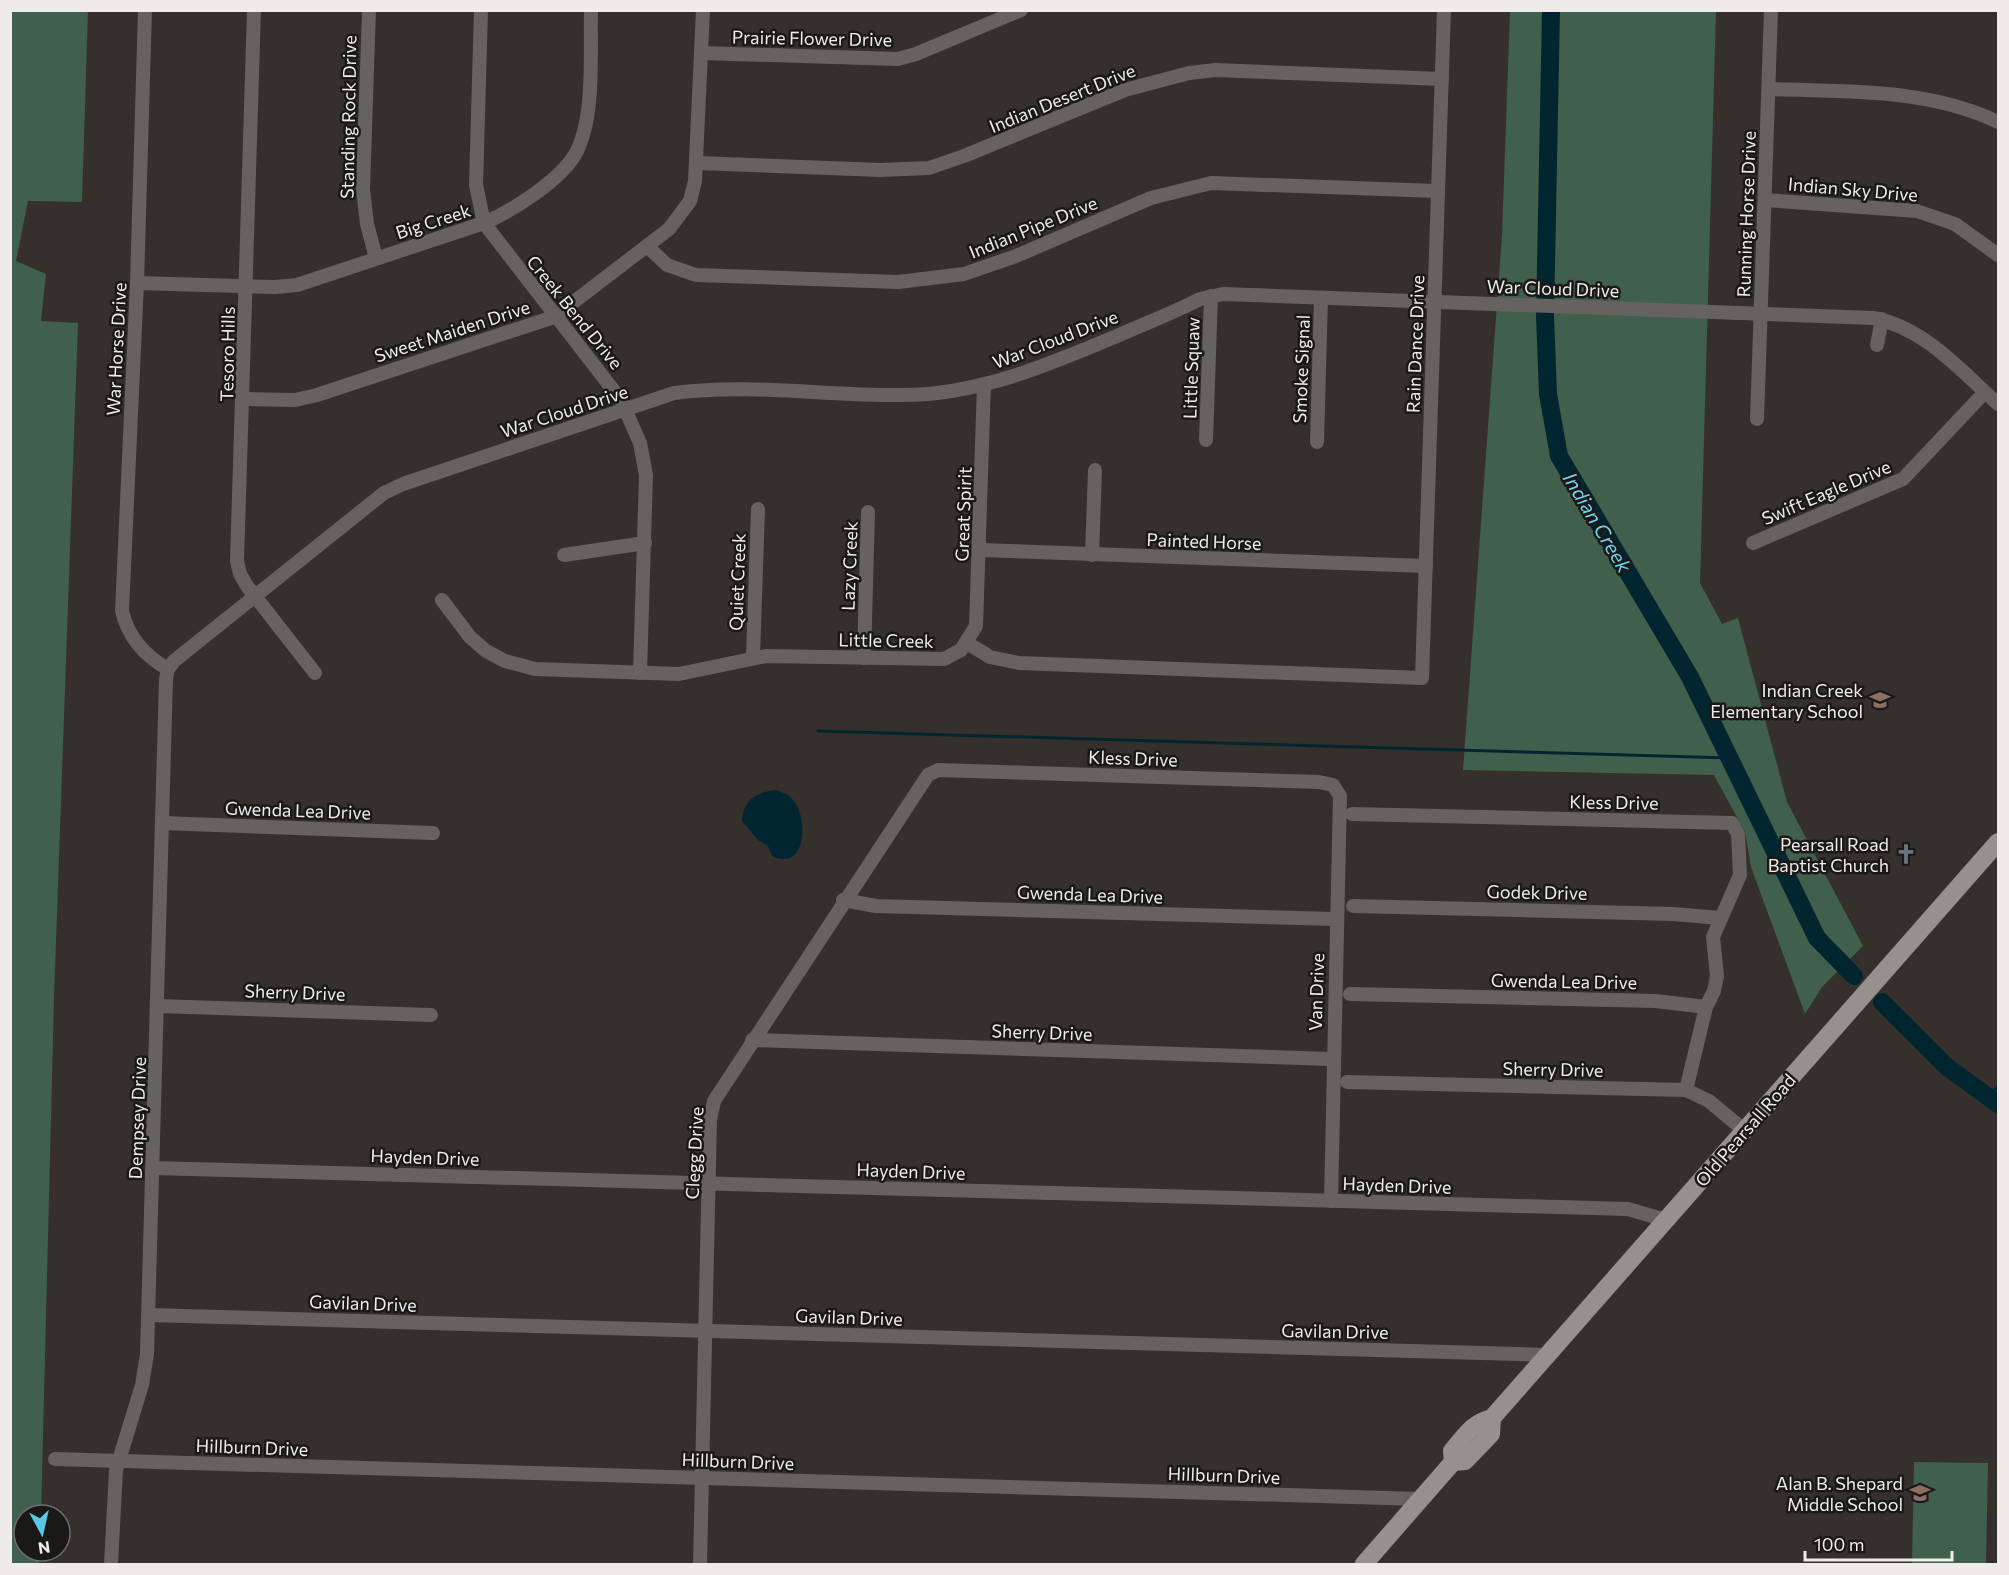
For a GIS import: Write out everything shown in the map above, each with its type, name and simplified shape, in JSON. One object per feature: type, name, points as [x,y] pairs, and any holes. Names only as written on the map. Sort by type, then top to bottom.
[{"type":"main road","name":"Old Pearsall Road","points":[[1364,1564],[1453,1462],[1452,1451],[1463,1437],[1477,1422],[1492,1418],[1998,842]]},
{"type":"street","name":"War Horse Drive","points":[[145,10],[137,283],[122,611],[126,629],[153,661],[168,669]]},
{"type":"street","name":"Tesoro Hills","points":[[254,10],[244,399],[237,561],[240,574],[315,673]]},
{"type":"street","name":"Standing Rock Drive","points":[[369,10],[363,189],[367,224],[376,258]]},
{"type":"street","name":"Creek Bend Drive","points":[[482,10],[476,185],[484,223],[554,317],[609,384],[626,410],[643,457],[646,488],[640,673]]},
{"type":"street","name":"Big Creek","points":[[137,283],[297,285],[484,223],[525,200],[560,172],[577,151],[583,134],[588,106],[591,10]]},
{"type":"street","name":"Sweet Maiden Drive","points":[[244,399],[295,400],[317,395],[554,317],[669,229],[684,211],[693,192],[698,163],[703,10]]},
{"type":"street","name":"Prairie Flower Drive","points":[[701,53],[898,58],[916,54],[1021,10]]},
{"type":"street","name":"Rain Dance Drive","points":[[967,643],[990,657],[1019,663],[1422,678],[1444,10]]},
{"type":"street","name":"Running Horse Drive","points":[[1757,418],[1771,10]]},
{"type":"street","name":"Indian Desert Drive","points":[[698,163],[881,171],[929,168],[1125,90],[1189,73],[1216,70],[1442,79]]},
{"type":"street","points":[[1769,89],[1911,96],[1972,110],[1998,122]]},
{"type":"street","name":"Indian Pipe Drive","points":[[647,246],[667,265],[696,275],[916,281],[964,274],[1016,256],[1151,198],[1190,186],[1228,183],[1437,191]]},
{"type":"street","name":"Indian Sky Drive","points":[[1765,200],[1917,211],[1955,224],[1998,255]]},
{"type":"street","name":"War Cloud Drive","points":[[168,669],[174,661],[384,493],[404,484],[674,393],[715,388],[904,395],[984,384],[1054,363],[1211,296],[1236,294],[1434,303],[1761,312],[1882,320],[1905,327],[1923,338],[1998,404]]},
{"type":"street","name":"Little Squaw","points":[[1206,440],[1211,296]]},
{"type":"street","name":"Smoke Signal","points":[[1317,442],[1321,298]]},
{"type":"street","points":[[1877,345],[1882,320]]},
{"type":"street","name":"Great Spirit","points":[[967,643],[973,635],[977,616],[984,384]]},
{"type":"street","name":"Swift Eagle Drive","points":[[1752,543],[1904,479],[1985,392]]},
{"type":"street","points":[[1092,555],[1095,470]]},
{"type":"street","name":"Quiet Creek","points":[[753,657],[758,508]]},
{"type":"street","name":"Lazy Creek","points":[[864,658],[868,512]]},
{"type":"street","points":[[564,555],[645,543]]},
{"type":"street","name":"Painted Horse","points":[[980,550],[1426,566]]},
{"type":"street","name":"Little Creek","points":[[442,600],[478,644],[495,657],[515,665],[535,669],[640,673],[694,672],[753,657],[790,655],[935,660],[953,655],[967,643]]},
{"type":"street","name":"Dempsey Drive","points":[[111,1564],[113,1489],[118,1461],[142,1385],[149,1315],[168,669]]},
{"type":"street","name":"Kless Drive","points":[[931,773],[950,771],[1307,781],[1333,785]]},
{"type":"street","name":"Clegg Drive","points":[[700,1564],[710,1120],[714,1101],[843,900],[931,773]]},
{"type":"street","name":"Van Drive","points":[[1331,1201],[1332,1059],[1340,796],[1333,785]]},
{"type":"street","name":"Kless Drive","points":[[1352,814],[1732,823],[1738,834],[1741,858],[1740,875],[1721,918]]},
{"type":"street","name":"Gwenda Lea Drive","points":[[162,823],[433,833]]},
{"type":"street","name":"Gwenda Lea Drive","points":[[843,900],[876,906],[1336,919]]},
{"type":"street","name":"Godek Drive","points":[[1353,906],[1673,914],[1721,918]]},
{"type":"street","points":[[1686,1090],[1706,1007],[1714,991],[1717,976],[1713,938],[1721,918]]},
{"type":"street","name":"Gwenda Lea Drive","points":[[1350,994],[1656,1001],[1706,1007]]},
{"type":"street","name":"Sherry Drive","points":[[158,1006],[431,1015]]},
{"type":"street","name":"Sherry Drive","points":[[752,1040],[1332,1059]]},
{"type":"street","name":"Sherry Drive","points":[[1347,1082],[1686,1090],[1709,1101],[1745,1131]]},
{"type":"street","name":"Hayden Drive","points":[[153,1168],[1628,1209],[1666,1220]]},
{"type":"street","name":"Gavilan Drive","points":[[149,1315],[1548,1355]]},
{"type":"street","name":"Hillburn Drive","points":[[55,1459],[1420,1499]]},
{"type":"green space","points":[[88,10],[82,202],[28,201],[16,261],[46,274],[41,321],[78,323],[54,998],[41,1503],[12,1503],[12,1563],[39,1564],[11,1564],[11,11]]},
{"type":"green space","points":[[1510,11],[1716,11],[1700,583],[1722,624],[1738,618],[1787,802],[1863,946],[1822,987],[1805,1014],[1751,867],[1745,832],[1714,775],[1463,770],[1502,235]]},
{"type":"green space","points":[[1914,1462],[1988,1463],[1986,1564],[1912,1564]]},
{"type":"water","points":[[776,790],[788,795],[796,804],[802,826],[799,849],[793,856],[784,859],[772,856],[768,846],[758,840],[742,821],[745,808],[752,798]]},
{"type":"waterway","name":"Indian Creek","points":[[1551,10],[1545,316],[1548,394],[1559,456],[1690,677],[1817,938],[1854,976]]},
{"type":"waterway","points":[[818,731],[1730,758]]},
{"type":"waterway","name":"Indian Creek","points":[[1882,1002],[1947,1067],[1998,1104]]},
{"type":"waterway","points":[[1989,1097],[1998,1086]]},
{"type":"place","name":"Indian Creek Elementary School","points":[[1880,700]]},
{"type":"place","name":"Pearsall Road Baptist Church","points":[[1906,854]]},
{"type":"place","name":"Alan B. Shepard Middle School","points":[[1920,1493]]}]
